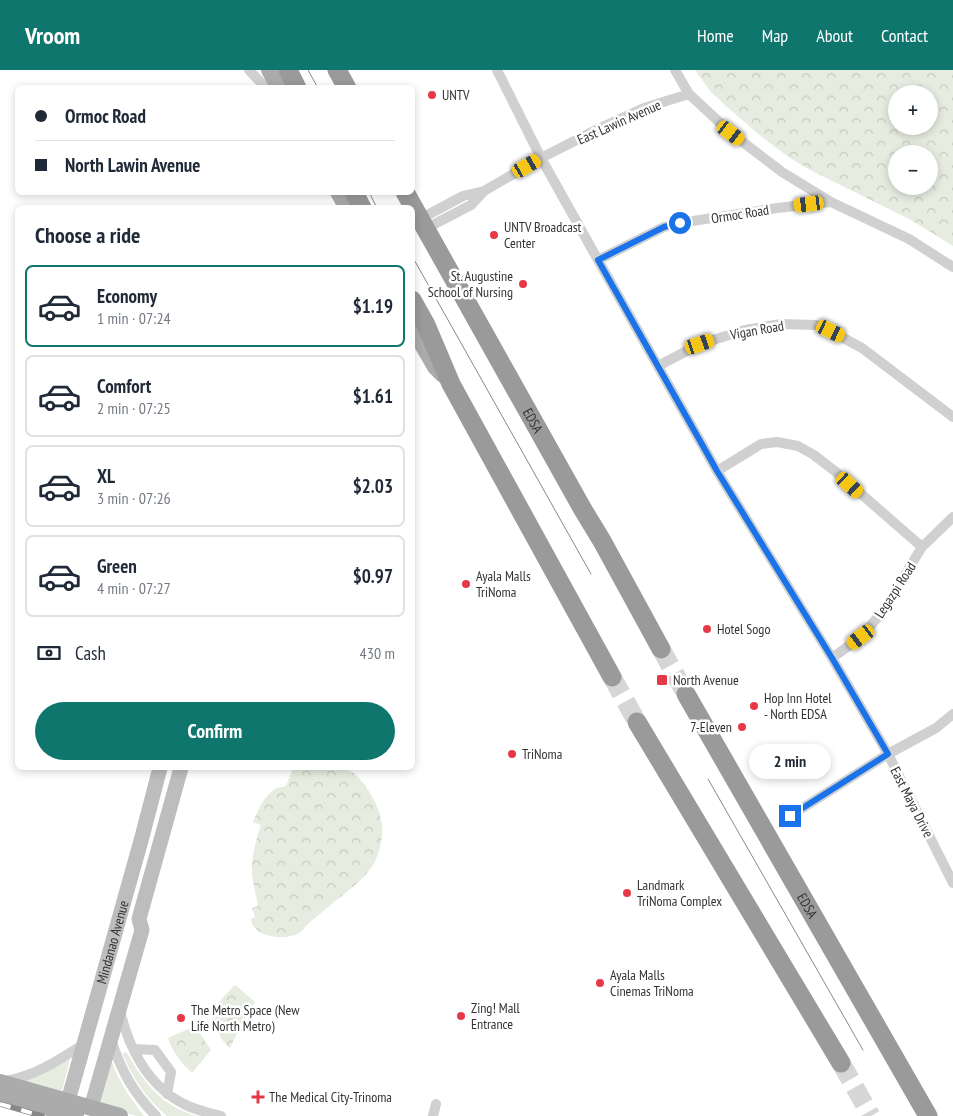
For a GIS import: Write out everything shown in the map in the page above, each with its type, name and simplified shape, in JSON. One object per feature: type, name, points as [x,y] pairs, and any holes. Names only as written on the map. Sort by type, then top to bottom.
[{"type":"highway","points":[[288,70],[296,85]]},
{"type":"highway","points":[[337,70],[345,85]]},
{"type":"highway","name":"EDSA","points":[[415,210],[602,541],[661,650]]},
{"type":"highway","points":[[415,305],[426,325],[451,384],[612,677]]},
{"type":"highway","name":"EDSA","points":[[686,694],[928,1116]]},
{"type":"highway","points":[[637,722],[841,1062]]},
{"type":"main road","points":[[269,70],[277,85]]},
{"type":"main road","points":[[415,337],[418,350],[451,384]]},
{"type":"main road","points":[[0,1082],[67,1111]]},
{"type":"main road","points":[[0,1094],[67,1111],[120,1116]]},
{"type":"street","points":[[249,70],[263,85]]},
{"type":"street","name":"East Maya Drive","points":[[496,70],[598,260],[717,471],[832,658],[888,754],[953,883]]},
{"type":"street","points":[[675,70],[689,94],[731,133],[782,172],[832,202],[909,239],[953,267]]},
{"type":"street","name":"East Lawin Avenue","points":[[423,224],[471,205],[484,191],[598,129],[644,108],[689,94]]},
{"type":"street","name":"Ormoc Road","points":[[598,260],[664,227],[680,223],[777,208],[832,202]]},
{"type":"street","name":"Vigan Road","points":[[658,366],[700,344],[745,330],[781,324],[816,325],[862,348],[953,417]]},
{"type":"street","points":[[717,471],[761,444],[777,442],[798,446],[814,455],[836,472],[922,547]]},
{"type":"street","name":"Legazpi Road","points":[[832,658],[861,637],[882,612],[922,547],[953,517]]},
{"type":"street","points":[[790,816],[888,754],[936,728],[953,714]]},
{"type":"street","name":"Mindanao Avenue","points":[[67,1111],[159,770]]},
{"type":"street","name":"Mindanao Avenue","points":[[90,1112],[142,930],[139,920],[180,770]]},
{"type":"street","points":[[120,1007],[134,1050],[155,1083],[167,1094],[190,1107],[221,1116]]},
{"type":"street","points":[[111,1040],[130,1085],[156,1116]]},
{"type":"street","points":[[0,1082],[18,1079],[48,1067],[84,1044]]},
{"type":"street","points":[[134,1050],[155,1050],[171,1072],[167,1094]]},
{"type":"street","points":[[75,1078],[98,1084]]},
{"type":"street","points":[[432,1116],[436,1104]]},
{"type":"green space","points":[[695,70],[953,70],[953,246],[911,220],[810,170],[790,158],[763,138],[710,91]]},
{"type":"green space","points":[[292,770],[347,770],[353,772],[366,786],[375,802],[381,818],[382,835],[376,859],[370,869],[355,885],[299,933],[279,937],[264,934],[253,925],[251,919],[255,917],[252,908],[258,906],[253,881],[252,861],[261,825],[253,822],[267,796],[277,788],[286,786]]},
{"type":"green space","points":[[235,985],[255,1002],[230,1048],[221,1038],[215,1019],[221,1000]]},
{"type":"green space","points":[[195,1026],[211,1050],[192,1073],[175,1053],[168,1038]]},
{"type":"green space","points":[[125,1052],[155,1092],[173,1106],[196,1116],[167,1116],[153,1103],[136,1080],[123,1055]]},
{"type":"green space","points":[[70,1059],[61,1095],[20,1083]]},
{"type":"green space","points":[[112,1062],[122,1084],[144,1116],[137,1116],[100,1106]]},
{"type":"tunnel","points":[[661,649],[686,694]]},
{"type":"tunnel","points":[[612,677],[637,722]]},
{"type":"tunnel","points":[[841,1063],[871,1116]]},
{"type":"tram line","points":[[308,70],[316,85]]},
{"type":"tram line","points":[[370,195],[376,205]]},
{"type":"tram line","points":[[415,261],[591,574]]},
{"type":"tram line","points":[[708,779],[863,1050]]},
{"type":"railway","points":[[0,1104],[42,1116]]},
{"type":"place","name":"UNTV","points":[[432,95]]},
{"type":"place","name":"UNTV Broadcast Center","points":[[494,235]]},
{"type":"place","name":"St. Augustine School of Nursing","points":[[523,284]]},
{"type":"place","name":"Ayala Malls TriNoma","points":[[466,584]]},
{"type":"place","name":"Hotel Sogo","points":[[707,629]]},
{"type":"place","name":"North Avenue","points":[[662,680]]},
{"type":"place","name":"Hop Inn Hotel - North EDSA","points":[[754,706]]},
{"type":"place","name":"7-Eleven","points":[[742,727]]},
{"type":"place","name":"TriNoma","points":[[512,754]]},
{"type":"place","name":"Landmark TriNoma Complex","points":[[627,893]]},
{"type":"place","name":"Ayala Malls Cinemas TriNoma","points":[[600,983]]},
{"type":"place","name":"Zing! Mall Entrance","points":[[461,1016]]},
{"type":"place","name":"The Metro Space (New Life North Metro)","points":[[181,1018]]},
{"type":"place","name":"The Medical City-Trinoma","points":[[258,1097]]},
{"type":"route","points":[[680,223],[664,227],[598,260],[717,471],[832,658],[888,754],[790,816]]}]
